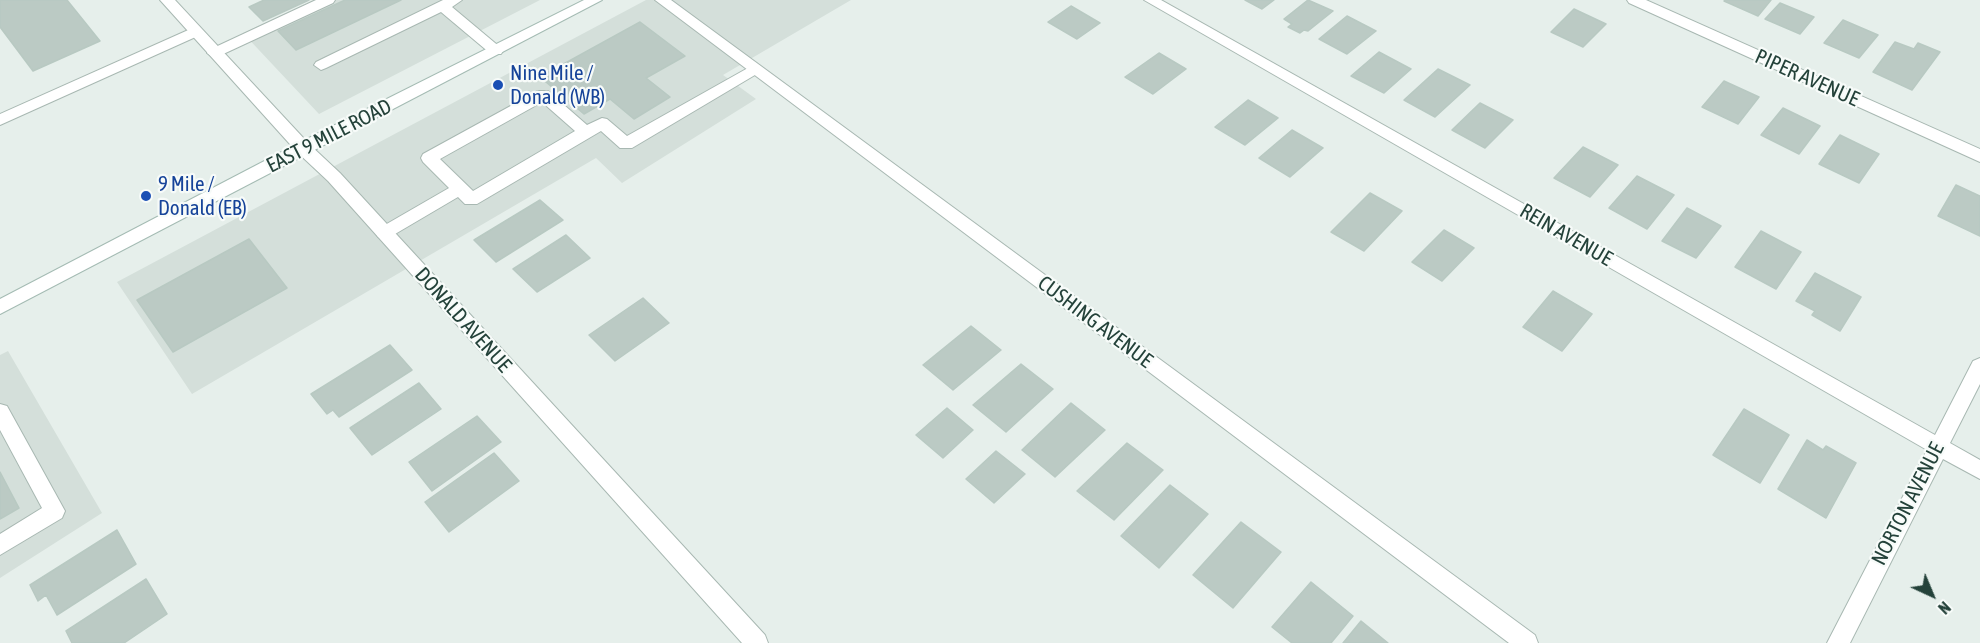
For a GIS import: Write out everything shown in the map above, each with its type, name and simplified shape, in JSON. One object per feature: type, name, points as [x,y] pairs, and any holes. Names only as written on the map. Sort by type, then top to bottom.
[{"type":"street","name":"DONALD AVENUE","points":[[166,0],[303,148],[334,177],[757,643]]},
{"type":"street","points":[[214,53],[328,0]]},
{"type":"street","name":"EAST 9 MILE ROAD","points":[[0,307],[303,148],[595,0]]},
{"type":"street","name":"CUSHING AVENUE","points":[[663,0],[1527,643]]},
{"type":"street","name":"REIN AVENUE","points":[[1151,0],[1980,470]]},
{"type":"street","name":"PIPER AVENUE","points":[[1635,0],[1980,156]]},
{"type":"street","points":[[321,65],[449,3],[496,51]]},
{"type":"street","points":[[0,120],[195,32]]},
{"type":"street","points":[[586,132],[543,95],[429,158],[471,200],[602,123],[626,144],[755,69]]},
{"type":"street","points":[[384,232],[460,189]]},
{"type":"street","name":"NORTON AVENUE","points":[[1838,643],[1980,366]]},
{"type":"street","points":[[0,412],[55,511],[0,545]]},
{"type":"shaded area","points":[[313,0],[540,0],[319,114],[243,33]]},
{"type":"shaded area","points":[[646,0],[851,0],[723,75],[756,99],[622,183],[596,158],[192,394],[117,282]]},
{"type":"shaded area","points":[[8,351],[102,513],[0,578],[0,355]]},
{"type":"building","points":[[0,0],[67,0],[100,41],[33,71],[0,27]]},
{"type":"building","points":[[264,0],[309,0],[263,21],[249,7]]},
{"type":"building","points":[[345,0],[401,0],[296,50],[278,31]]},
{"type":"building","points":[[1245,0],[1274,0],[1262,9]]},
{"type":"building","points":[[1308,0],[1333,11],[1308,31],[1304,30],[1300,33],[1288,27],[1292,24],[1284,19]]},
{"type":"building","points":[[1725,0],[1771,0],[1758,16]]},
{"type":"building","points":[[1780,3],[1814,17],[1800,34],[1765,19]]},
{"type":"building","points":[[1071,6],[1100,23],[1077,39],[1048,22]]},
{"type":"building","points":[[1574,9],[1606,24],[1583,47],[1551,32]]},
{"type":"building","points":[[1347,16],[1376,31],[1347,54],[1319,39]]},
{"type":"building","points":[[1843,20],[1878,35],[1859,58],[1824,43]]},
{"type":"building","points":[[640,22],[685,56],[646,78],[670,97],[634,119],[610,99],[584,114],[540,77]]},
{"type":"building","points":[[1895,42],[1914,49],[1918,43],[1940,52],[1912,90],[1873,72]]},
{"type":"building","points":[[1379,52],[1411,69],[1384,93],[1351,76]]},
{"type":"building","points":[[1159,53],[1186,69],[1153,94],[1125,77]]},
{"type":"building","points":[[1438,69],[1470,85],[1435,117],[1404,100]]},
{"type":"building","points":[[1724,81],[1759,97],[1738,124],[1702,107]]},
{"type":"building","points":[[1248,100],[1278,118],[1245,145],[1215,127]]},
{"type":"building","points":[[1480,103],[1513,120],[1485,148],[1452,130]]},
{"type":"building","points":[[1783,108],[1820,126],[1799,154],[1761,135]]},
{"type":"building","points":[[1292,130],[1323,148],[1290,177],[1259,158]]},
{"type":"building","points":[[1840,135],[1879,154],[1859,183],[1819,164]]},
{"type":"building","points":[[1583,147],[1618,165],[1590,197],[1554,178]]},
{"type":"building","points":[[1637,176],[1674,195],[1647,229],[1609,208]]},
{"type":"building","points":[[1956,185],[1980,196],[1980,236],[1938,216]]},
{"type":"building","points":[[1370,193],[1402,211],[1364,251],[1331,232]]},
{"type":"building","points":[[540,200],[563,220],[496,262],[474,240]]},
{"type":"building","points":[[1687,208],[1721,226],[1696,258],[1662,241]]},
{"type":"building","points":[[1444,230],[1474,248],[1442,281],[1412,262]]},
{"type":"building","points":[[1761,231],[1801,252],[1776,289],[1735,267]]},
{"type":"building","points":[[566,235],[590,258],[537,292],[513,269]]},
{"type":"building","points":[[249,239],[287,288],[173,352],[137,300]]},
{"type":"building","points":[[1815,273],[1861,297],[1840,331],[1812,315],[1815,311],[1796,301]]},
{"type":"building","points":[[1553,291],[1592,314],[1562,351],[1523,327]]},
{"type":"building","points":[[643,298],[669,323],[615,361],[589,335]]},
{"type":"building","points":[[971,326],[1001,350],[953,390],[923,365]]},
{"type":"building","points":[[390,345],[412,370],[339,417],[333,410],[327,414],[311,394]]},
{"type":"building","points":[[1021,364],[1053,389],[1006,432],[973,405]]},
{"type":"building","points":[[419,383],[441,409],[372,455],[350,428]]},
{"type":"building","points":[[1071,403],[1105,430],[1055,477],[1022,450]]},
{"type":"building","points":[[947,408],[973,430],[943,458],[916,435]]},
{"type":"building","points":[[1744,409],[1789,435],[1760,483],[1713,455]]},
{"type":"building","points":[[477,416],[501,442],[432,491],[409,462]]},
{"type":"building","points":[[1807,440],[1823,450],[1826,446],[1856,463],[1826,518],[1778,489]]},
{"type":"building","points":[[1127,443],[1163,470],[1114,520],[1077,491]]},
{"type":"building","points":[[996,451],[1025,474],[994,503],[966,479]]},
{"type":"building","points":[[494,453],[519,481],[449,532],[425,502]]},
{"type":"building","points":[[0,472],[19,508],[0,519]]},
{"type":"building","points":[[1170,485],[1208,514],[1159,568],[1121,536]]},
{"type":"building","points":[[1241,522],[1281,552],[1233,608],[1193,575]]},
{"type":"building","points":[[117,530],[136,564],[57,615],[46,595],[38,601],[30,585]]},
{"type":"building","points":[[146,579],[167,614],[124,643],[72,643],[66,631]]},
{"type":"building","points":[[1311,582],[1353,616],[1331,643],[1292,643],[1272,627]]},
{"type":"building","points":[[1361,621],[1388,643],[1343,643]]},
{"type":"place","name":"Nine Mile / Donald (WB)","points":[[498,85]]},
{"type":"place","name":"9 Mile / Donald (EB)","points":[[146,196]]}]
